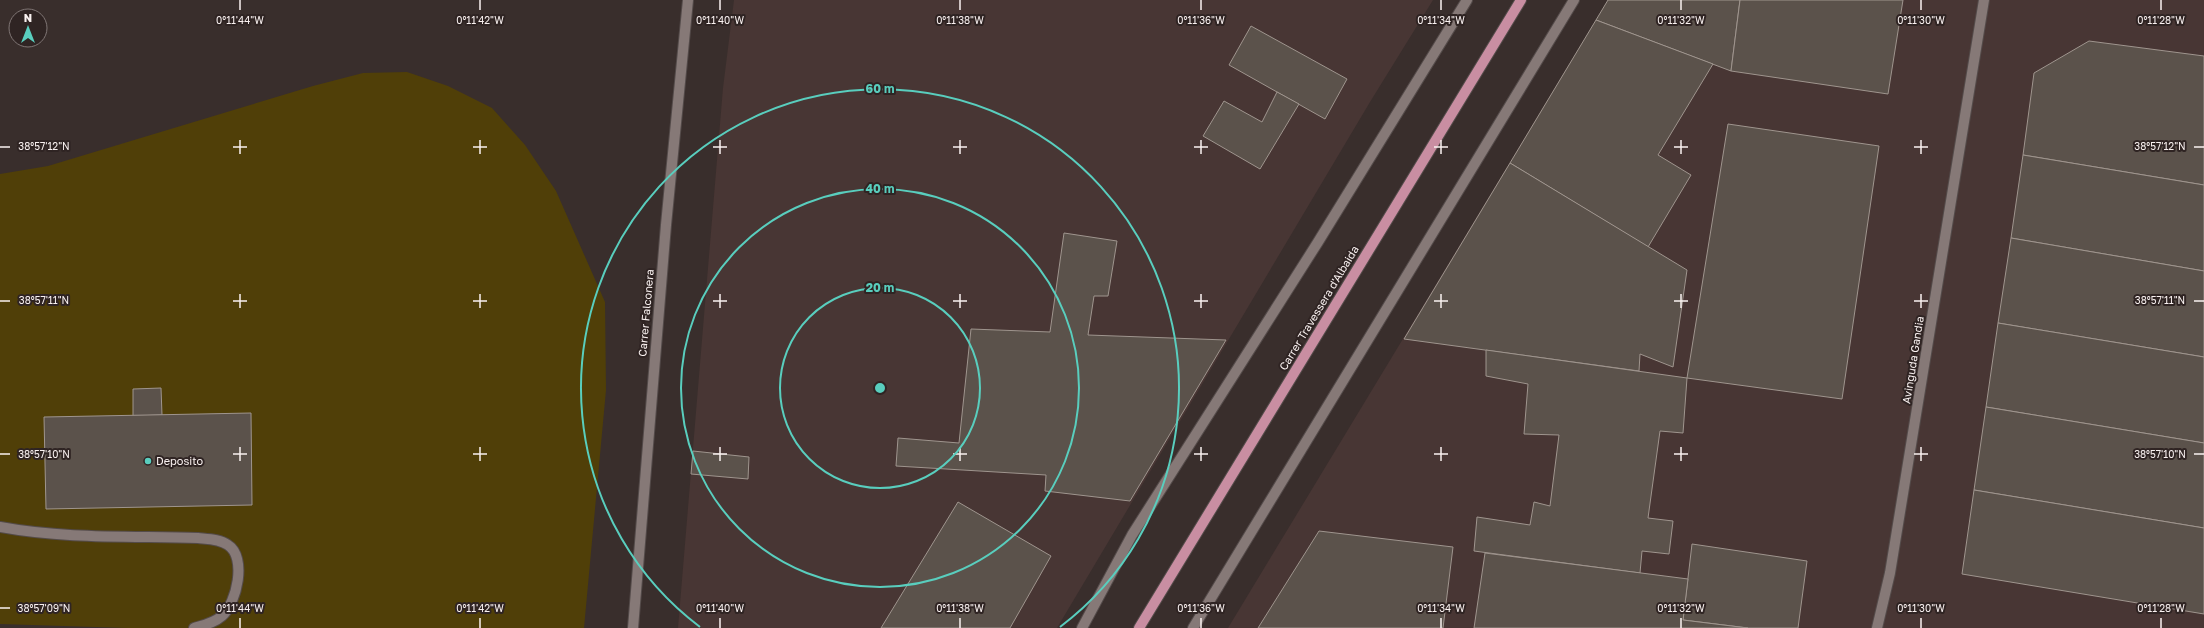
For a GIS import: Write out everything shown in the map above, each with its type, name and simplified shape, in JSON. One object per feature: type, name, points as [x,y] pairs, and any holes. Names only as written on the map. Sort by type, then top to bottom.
[{"type":"main road","name":"Carrer Travessera d'Albaida","points":[[1139,628],[1521,0]]},
{"type":"street","name":"Carrer Falconera","points":[[633,628],[665,232],[688,0]]},
{"type":"street","points":[[1082,628],[1132,535],[1318,242],[1467,0]]},
{"type":"street","points":[[1192,628],[1574,0]]},
{"type":"street","name":"Avinguda Gandia","points":[[1877,628],[1890,573],[1984,0]]},
{"type":"street","points":[[0,527],[22,531],[198,538],[216,540],[229,545],[236,553],[238,566],[236,592],[229,608],[222,616],[210,624],[194,628]]},
{"type":"shaded area","points":[[734,0],[1433,0],[1370,102],[1057,628],[678,628],[723,88]]},
{"type":"shaded area","points":[[1608,0],[2204,0],[2204,628],[1228,628]]},
{"type":"shaded area","points":[[407,72],[448,86],[492,108],[525,145],[556,191],[605,302],[606,390],[584,628],[127,628],[0,624],[0,174],[48,166],[313,86],[363,73]]},
{"type":"building","points":[[1608,0],[1740,0],[1731,71],[1596,20]]},
{"type":"building","points":[[1740,0],[1903,0],[1888,94],[1731,71]]},
{"type":"building","points":[[1596,20],[1713,64],[1658,155],[1691,175],[1648,247],[1510,163]]},
{"type":"building","points":[[1251,26],[1347,79],[1325,119],[1229,65]]},
{"type":"building","points":[[2089,41],[2204,56],[2204,185],[2023,155],[2034,73]]},
{"type":"building","points":[[1277,92],[1299,104],[1260,169],[1203,136],[1224,101],[1262,122]]},
{"type":"building","points":[[1728,124],[1879,146],[1842,399],[1687,378]]},
{"type":"building","points":[[2023,155],[2204,185],[2204,271],[2011,238]]},
{"type":"building","points":[[1510,163],[1687,270],[1673,367],[1640,354],[1639,371],[1404,339]]},
{"type":"building","points":[[1064,233],[1117,241],[1108,296],[1094,296],[1088,335],[1226,340],[1130,501],[1045,491],[1046,475],[896,466],[898,438],[959,443],[971,329],[1050,332]]},
{"type":"building","points":[[2011,238],[2204,271],[2204,357],[1998,323]]},
{"type":"building","points":[[1998,323],[2204,357],[2204,443],[1986,407]]},
{"type":"building","points":[[1486,350],[1687,378],[1683,433],[1660,431],[1648,518],[1673,521],[1669,554],[1642,551],[1640,573],[1474,551],[1477,517],[1530,525],[1534,502],[1550,506],[1559,435],[1524,434],[1528,384],[1486,376]]},
{"type":"building","points":[[161,388],[162,415],[133,416],[133,389]]},
{"type":"building","points":[[1986,407],[2204,443],[2204,528],[1974,490]]},
{"type":"building","name":"Deposito","points":[[251,413],[252,505],[46,509],[44,417]]},
{"type":"building","points":[[693,451],[749,457],[748,479],[691,474]]},
{"type":"building","points":[[1974,490],[2204,528],[2204,614],[1962,574]]},
{"type":"building","points":[[958,502],[1051,556],[1010,628],[881,628]]},
{"type":"building","points":[[1319,531],[1453,547],[1443,628],[1258,628]]},
{"type":"building","points":[[1692,544],[1807,561],[1798,628],[1748,628],[1683,620]]},
{"type":"building","points":[[1485,553],[1688,579],[1683,620],[1748,628],[1474,628]]},
{"type":"place","name":"Deposito","points":[[148,461]]}]
